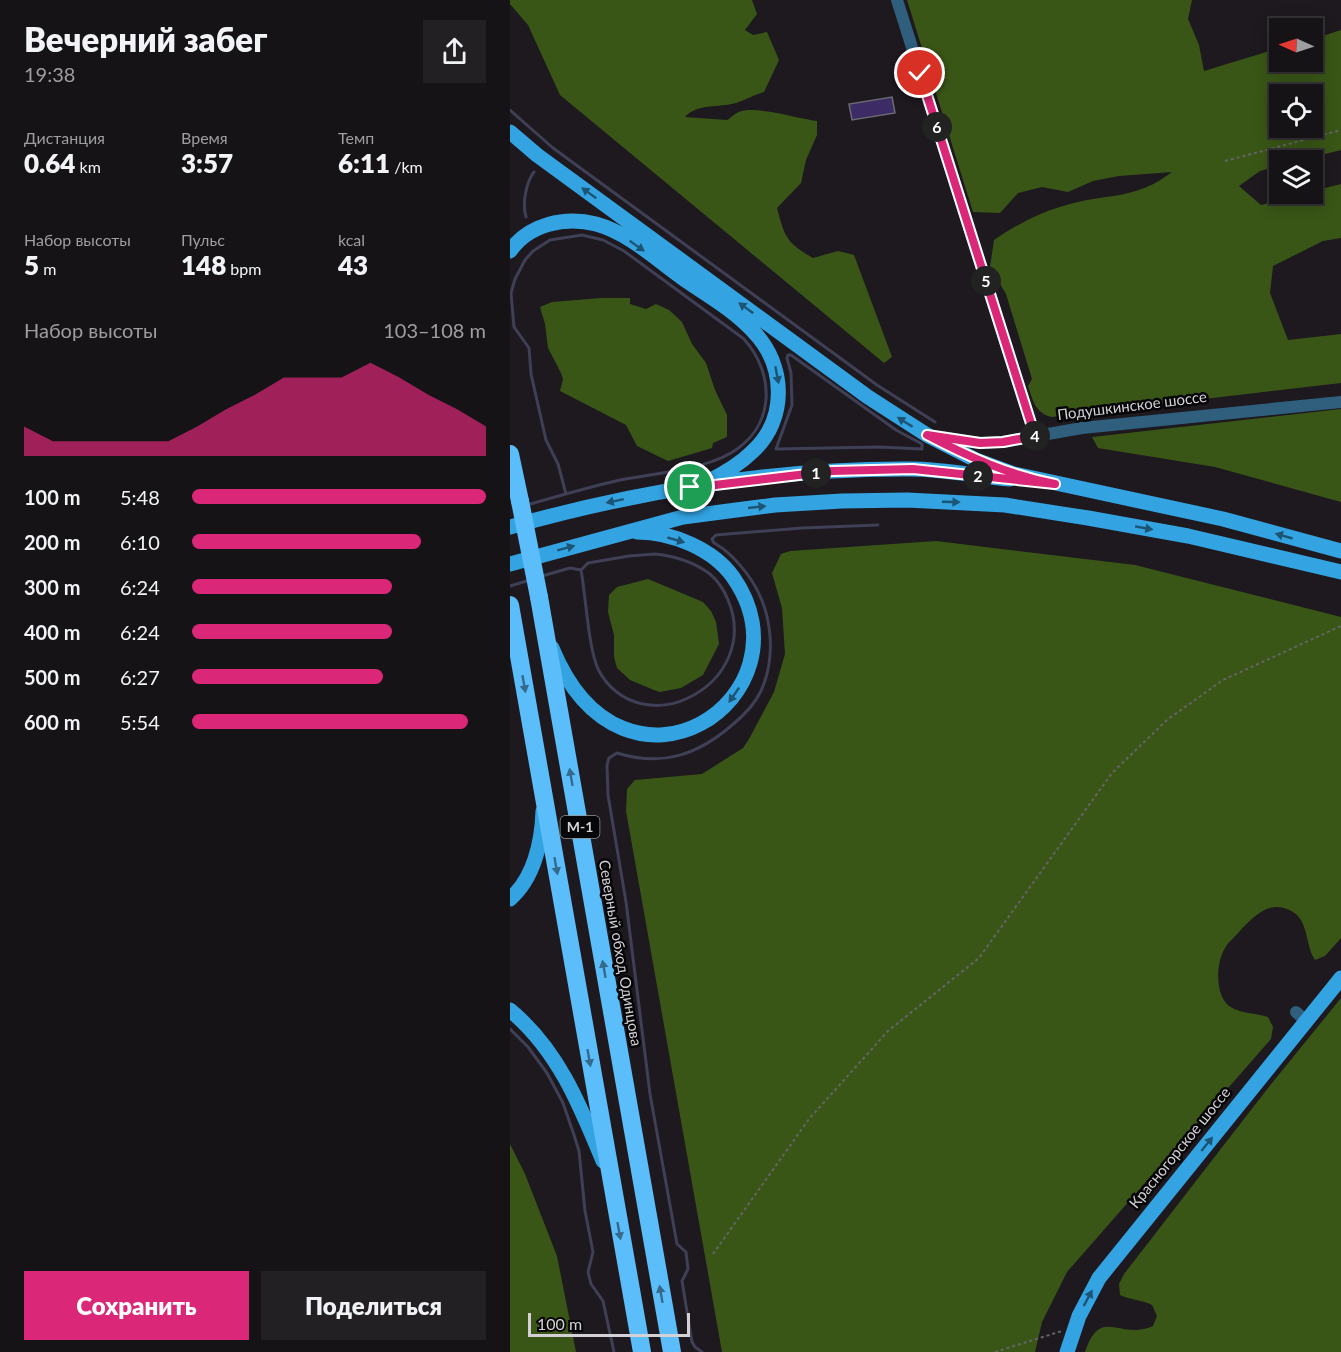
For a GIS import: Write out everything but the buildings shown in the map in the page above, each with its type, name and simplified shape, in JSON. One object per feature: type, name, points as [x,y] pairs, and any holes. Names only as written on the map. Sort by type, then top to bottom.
[{"type":"highway","name":"Северный обход Одинцова","points":[[510,454],[545,628],[672,1352]]},
{"type":"highway","name":"М-1","points":[[510,605],[642,1352]]},
{"type":"main road","points":[[510,132],[546,162],[868,397],[927,435],[976,460],[1014,474],[1223,519],[1341,551]]},
{"type":"main road","points":[[510,251],[535,230],[557,222],[583,222],[608,228],[631,241],[752,330],[774,362],[779,389],[778,403],[766,436],[754,451],[723,474],[707,482],[510,527]]},
{"type":"main road","points":[[673,490],[832,471],[913,469],[1055,484]]},
{"type":"main road","points":[[510,564],[683,518],[775,506],[877,500],[972,503],[1015,507],[1177,534],[1341,572]]},
{"type":"main road","points":[[545,628],[560,665],[580,695],[603,718],[621,728],[653,735],[677,733],[710,719],[729,702],[745,674],[752,644],[752,621],[736,582],[715,558],[686,543],[640,532],[619,534]]},
{"type":"main road","points":[[510,899],[526,880],[538,848],[543,815],[542,787]]},
{"type":"main road","name":"Красногорское шоссе","points":[[1067,1352],[1088,1297],[1108,1266],[1301,1017],[1341,978]]},
{"type":"main road","points":[[510,1010],[539,1038],[559,1066],[583,1113],[609,1174]]},
{"type":"street","points":[[897,0],[1035,436]]},
{"type":"street","name":"Подушкинское шоссе","points":[[927,435],[980,443],[1003,442],[1082,428],[1341,402]]},
{"type":"path","points":[[1225,161],[1341,130]]},
{"type":"path","points":[[713,1254],[809,1119],[888,1031],[979,958],[1112,774],[1167,720],[1223,680],[1341,626]]},
{"type":"path","points":[[995,1352],[1056,1331],[1074,1330]]},
{"type":"green space","points":[[510,0],[752,0],[757,14],[745,30],[753,35],[767,32],[779,60],[764,92],[736,103],[696,110],[685,117],[727,120],[736,113],[755,110],[817,121],[817,135],[806,160],[801,183],[777,208],[782,226],[792,243],[813,258],[838,251],[854,255],[892,357],[884,363],[560,95],[528,25],[510,4]]},
{"type":"green space","points":[[907,0],[1192,0],[1188,19],[1199,45],[1204,71],[1269,51],[1269,72],[1323,72],[1323,36],[1341,30],[1341,150],[1323,154],[1323,150],[1269,150],[1269,169],[1260,171],[1239,186],[1261,205],[1269,203],[1323,204],[1323,188],[1341,184],[1341,238],[1323,241],[1273,266],[1270,293],[1288,340],[1341,334],[1341,383],[1052,417],[1046,415],[1038,409],[1031,397],[1028,386],[1032,379],[1006,294],[990,267],[994,240],[1021,223],[1050,210],[1134,192],[1159,181],[1172,172],[1119,176],[1093,181],[1068,192],[1042,187],[1018,193],[1000,213],[973,212]]},
{"type":"green space","points":[[630,298],[630,304],[646,309],[656,304],[669,310],[682,322],[692,344],[706,363],[727,415],[727,437],[713,443],[712,448],[668,461],[637,446],[626,425],[560,391],[563,379],[548,348],[540,307],[552,302]]},
{"type":"green space","points":[[1341,409],[1341,502],[1215,467],[1098,448],[1092,437]]},
{"type":"green space","points":[[936,541],[1135,565],[1341,617],[1341,938],[1325,956],[1315,960],[1298,916],[1285,908],[1277,907],[1269,908],[1256,915],[1227,945],[1221,956],[1218,971],[1221,995],[1233,1009],[1268,1017],[1273,1027],[1271,1039],[1067,1272],[1042,1322],[1035,1352],[722,1352],[626,811],[627,789],[635,780],[702,774],[743,748],[749,739],[774,692],[785,654],[782,608],[772,573],[781,554],[790,551]]},
{"type":"green space","points":[[648,579],[703,602],[711,611],[716,622],[719,644],[703,675],[681,688],[660,692],[630,680],[617,668],[614,657],[614,635],[608,612],[609,595],[617,587]]},
{"type":"green space","points":[[1341,998],[1341,1352],[1085,1352],[1091,1338],[1098,1330],[1105,1327],[1130,1330],[1153,1326],[1157,1316],[1152,1305],[1120,1295],[1119,1284],[1124,1274]]},
{"type":"green space","points":[[510,1144],[525,1174],[557,1256],[576,1352],[510,1352]]},
{"type":"waterway","points":[[510,110],[553,148],[877,385],[935,422]]},
{"type":"waterway","points":[[526,217],[525,193],[534,172]]},
{"type":"waterway","points":[[527,505],[620,480],[677,471],[719,459],[746,442],[756,429],[763,414],[766,399],[765,383],[754,353],[744,339],[624,251],[603,240],[582,235],[550,240],[533,251],[525,260],[515,279],[511,293],[514,327],[529,348],[531,374],[546,440],[558,464],[566,494]]},
{"type":"waterway","points":[[788,355],[896,430],[922,444],[922,449],[879,447],[776,449],[792,405],[788,355]]},
{"type":"waterway","points":[[702,1352],[692,1342],[682,1281],[688,1269],[686,1252],[677,1244],[650,1094],[626,902],[608,795],[607,765],[609,758],[617,753],[649,759],[678,756],[692,751],[718,736],[735,722],[752,705],[761,691],[769,663],[770,648],[770,633],[763,604],[750,578],[734,558],[714,543],[712,539],[716,535],[878,525]]},
{"type":"waterway","points":[[655,554],[691,563],[713,577],[728,600],[733,615],[734,630],[729,657],[713,681],[688,698],[672,704],[649,705],[616,692],[598,669],[592,648],[581,570],[588,563],[655,554]]},
{"type":"waterway","points":[[542,576],[570,568],[581,570]]},
{"type":"waterway","points":[[510,586],[530,580]]},
{"type":"waterway","points":[[510,1029],[528,1047],[547,1073],[563,1103],[574,1135],[579,1151],[585,1211],[593,1252],[588,1272],[591,1284],[603,1301],[614,1352]]},
{"type":"route","points":[[690,487],[673,490],[832,471],[913,469],[1055,484],[988,465],[927,435],[980,443],[1003,442],[1035,436],[920,73]]}]
